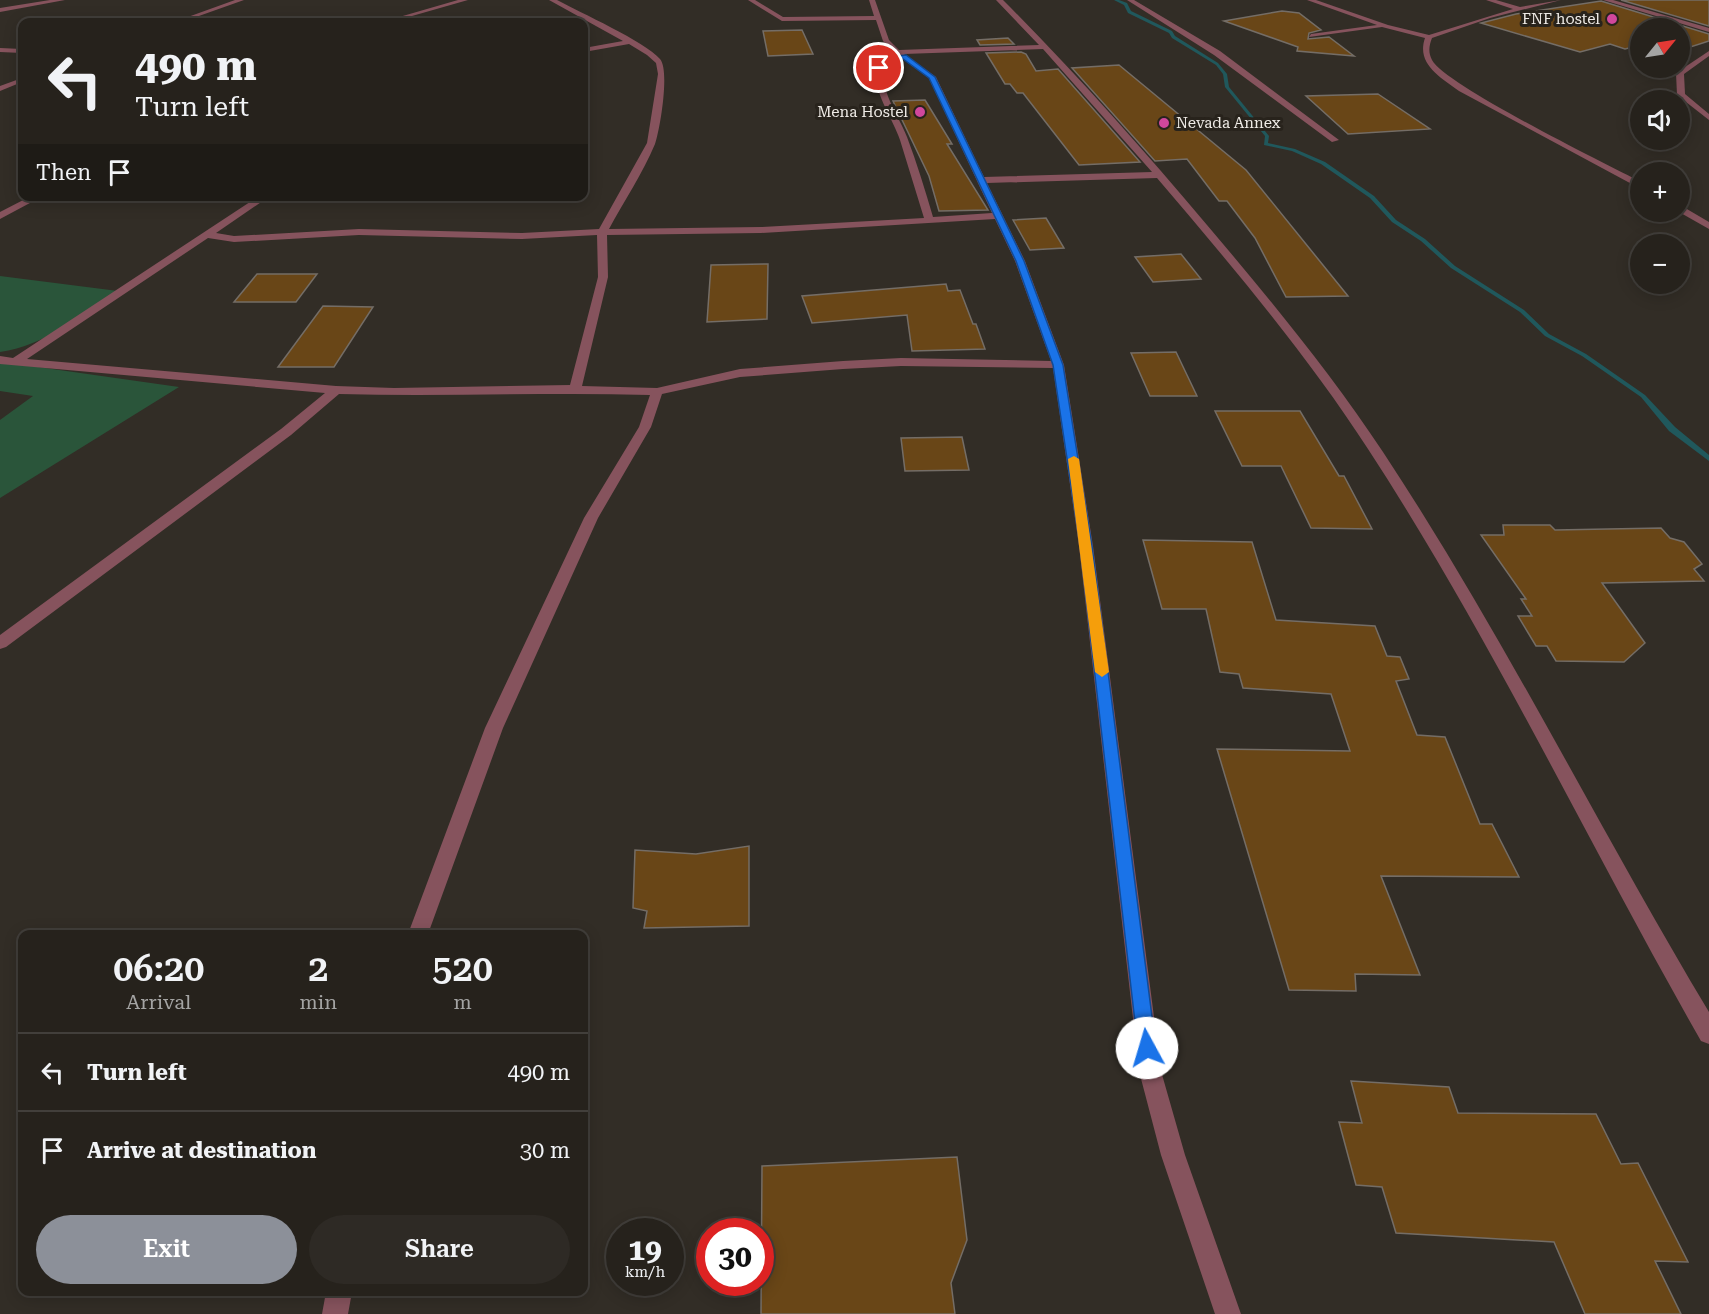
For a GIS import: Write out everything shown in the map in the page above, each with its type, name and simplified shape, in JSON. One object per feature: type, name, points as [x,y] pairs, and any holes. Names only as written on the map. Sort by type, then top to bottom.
[{"type":"street","points":[[0,10],[62,0]]},
{"type":"street","points":[[189,18],[241,0]]},
{"type":"street","points":[[400,18],[465,0]]},
{"type":"street","points":[[552,0],[586,18]]},
{"type":"street","points":[[751,0],[782,19],[877,18]]},
{"type":"street","points":[[872,0],[885,41],[932,77],[983,180],[1024,271],[1058,365],[1090,580],[1150,1071],[1173,1155],[1228,1314]]},
{"type":"street","points":[[999,0],[1047,47],[1159,175],[1318,367],[1376,451],[1500,655],[1709,1033]]},
{"type":"street","points":[[1130,0],[1217,53],[1335,140]]},
{"type":"street","points":[[1310,0],[1386,26],[1429,37],[1518,8],[1558,0]]},
{"type":"street","points":[[1489,0],[1518,8]]},
{"type":"street","points":[[1606,0],[1709,30]]},
{"type":"street","points":[[575,389],[603,277],[602,232],[651,143],[662,74],[658,62],[650,53],[588,19]]},
{"type":"street","points":[[1311,36],[1386,26]]},
{"type":"street","points":[[1429,37],[1425,49],[1429,63],[1448,80],[1630,180]]},
{"type":"street","points":[[588,49],[631,42]]},
{"type":"street","points":[[929,219],[903,137],[884,94],[879,68],[882,60],[901,54],[1047,47]]},
{"type":"street","points":[[0,50],[18,51]]},
{"type":"street","points":[[1681,90],[1680,73],[1709,53]]},
{"type":"street","points":[[0,89],[18,82]]},
{"type":"street","points":[[1690,102],[1709,107]]},
{"type":"street","points":[[1690,105],[1709,118]]},
{"type":"street","points":[[983,180],[1159,175]]},
{"type":"street","points":[[1,215],[29,201]]},
{"type":"street","points":[[18,360],[95,313],[258,201]]},
{"type":"street","points":[[1690,214],[1708,224]]},
{"type":"street","points":[[206,235],[234,239],[292,238],[359,232],[522,236],[602,232],[760,230],[999,216]]},
{"type":"street","points":[[0,360],[18,360],[146,375],[336,390],[575,389],[657,392],[740,373],[843,365],[901,362],[1058,365]]},
{"type":"street","points":[[0,643],[286,432],[336,390]]},
{"type":"street","points":[[419,930],[494,728],[591,518],[645,427],[657,392]]},
{"type":"street","points":[[335,1314],[338,1296]]},
{"type":"green space","points":[[0,276],[118,291],[48,336],[33,343],[0,352]]},
{"type":"green space","points":[[0,363],[179,387],[0,498],[0,420],[33,396],[0,391]]},
{"type":"building","points":[[1621,0],[1709,0],[1709,26],[1690,20],[1690,18],[1682,18]]},
{"type":"building","points":[[1601,1],[1657,18],[1630,18],[1630,48],[1625,49],[1610,44],[1580,52],[1481,23],[1516,14]]},
{"type":"building","points":[[1282,11],[1299,13],[1321,30],[1309,33],[1308,39],[1329,37],[1354,56],[1297,51],[1298,47],[1224,21]]},
{"type":"building","points":[[1690,28],[1709,34],[1709,41],[1690,47]]},
{"type":"building","points":[[802,30],[813,54],[768,56],[763,31]]},
{"type":"building","points":[[1008,38],[1014,44],[980,45],[977,40]]},
{"type":"building","points":[[1021,52],[1026,54],[1036,71],[1058,69],[1140,162],[1079,165],[1023,93],[1017,93],[1010,84],[1005,84],[986,53]]},
{"type":"building","points":[[1119,65],[1246,170],[1348,296],[1286,297],[1255,238],[1227,201],[1219,201],[1187,159],[1155,161],[1072,68]]},
{"type":"building","points":[[1378,94],[1430,129],[1348,134],[1306,96]]},
{"type":"building","points":[[925,100],[952,144],[947,144],[988,210],[939,211],[929,176],[893,101]]},
{"type":"building","points":[[1046,218],[1064,248],[1030,250],[1013,220]]},
{"type":"building","points":[[1181,254],[1201,279],[1153,282],[1135,257]]},
{"type":"building","points":[[768,264],[767,319],[707,322],[711,265]]},
{"type":"building","points":[[257,274],[317,274],[296,302],[234,302]]},
{"type":"building","points":[[946,284],[948,291],[960,290],[985,349],[912,351],[907,315],[812,323],[802,296]]},
{"type":"building","points":[[323,306],[373,307],[334,367],[278,367]]},
{"type":"building","points":[[1176,352],[1197,396],[1150,396],[1131,353]]},
{"type":"building","points":[[1215,411],[1300,411],[1339,476],[1344,476],[1372,529],[1311,528],[1281,466],[1242,466]]},
{"type":"building","points":[[962,437],[969,470],[905,471],[901,438]]},
{"type":"building","points":[[1503,525],[1550,525],[1555,530],[1661,528],[1670,538],[1684,542],[1702,564],[1694,569],[1704,581],[1602,583],[1645,643],[1624,662],[1556,661],[1547,646],[1536,646],[1518,616],[1532,616],[1521,599],[1526,599],[1481,535],[1504,535]]},
{"type":"building","points":[[1143,540],[1252,542],[1276,620],[1375,626],[1387,656],[1400,657],[1409,679],[1396,681],[1417,735],[1445,737],[1480,824],[1492,824],[1519,877],[1381,876],[1420,975],[1355,974],[1356,991],[1289,990],[1217,749],[1350,751],[1331,694],[1243,688],[1239,674],[1220,672],[1206,609],[1162,609]]},
{"type":"building","points":[[749,846],[749,926],[644,928],[647,911],[633,908],[635,850],[696,854]]},
{"type":"building","points":[[1351,1081],[1449,1087],[1458,1113],[1596,1114],[1621,1164],[1638,1163],[1688,1262],[1655,1261],[1681,1314],[1585,1314],[1554,1242],[1396,1233],[1382,1187],[1356,1185],[1339,1122],[1362,1123]]},
{"type":"building","points":[[957,1157],[967,1240],[951,1283],[955,1314],[761,1314],[761,1296],[774,1296],[774,1218],[762,1218],[762,1166]]},
{"type":"waterway","points":[[1116,0],[1126,4],[1129,12],[1171,32],[1173,37],[1217,64],[1225,74],[1227,87],[1267,136],[1266,144],[1293,150],[1323,163],[1372,197],[1394,221],[1423,240],[1453,267],[1522,311],[1547,335],[1584,355],[1643,396],[1672,429],[1709,459]]},
{"type":"slow traffic","points":[[1074,459],[1102,672]]},
{"type":"place","name":"FNF hostel","points":[[1612,19]]},
{"type":"place","name":"Mena Hostel","points":[[920,112]]},
{"type":"place","name":"Nevada Annex","points":[[1164,123]]},
{"type":"route","points":[[879,68],[882,60],[904,57],[932,77],[1020,261],[1058,365],[1086,546],[1147,1048]]}]
